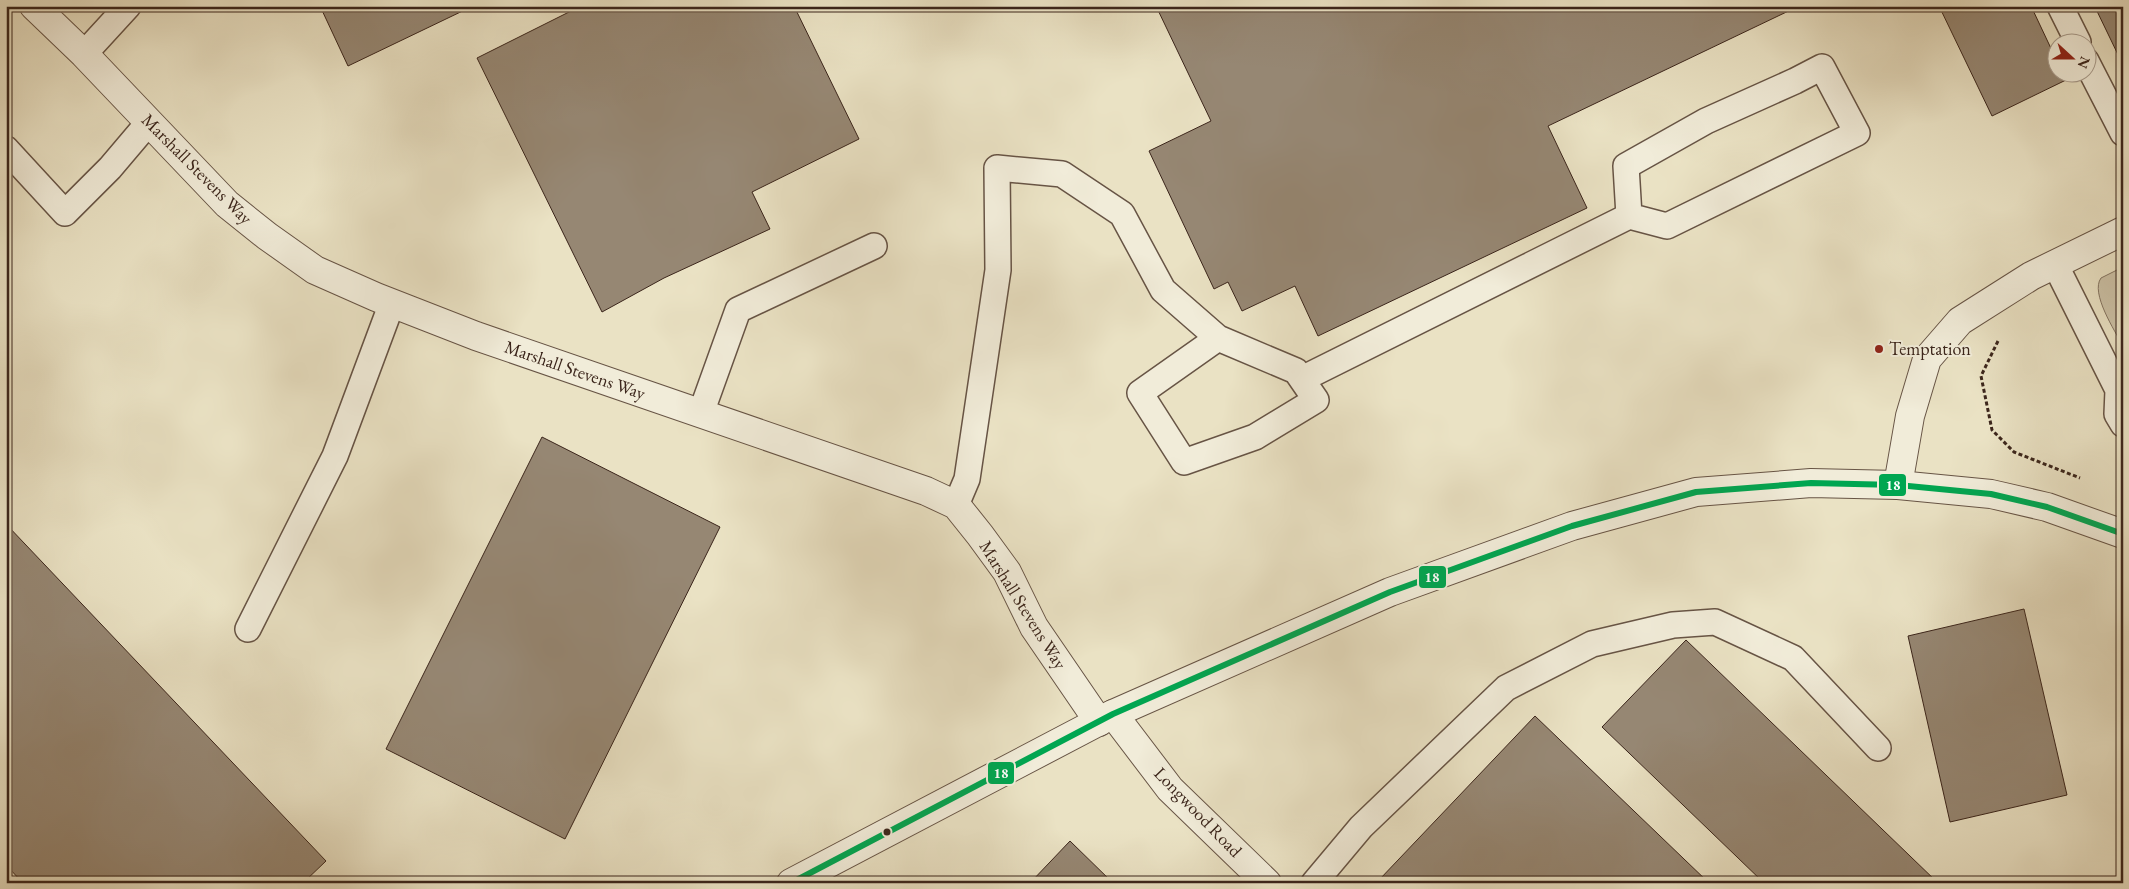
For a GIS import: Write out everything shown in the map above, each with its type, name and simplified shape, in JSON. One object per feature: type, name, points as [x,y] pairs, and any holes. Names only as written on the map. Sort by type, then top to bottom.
[{"type":"street","name":"Marshall Stevens Way","points":[[34,6],[84,54],[227,204],[267,236],[315,270],[392,304],[476,336],[926,491],[956,505],[1007,572],[1034,627],[1106,718]]},
{"type":"street","points":[[1898,485],[1910,416],[1927,359],[1960,321],[2031,276],[2123,231]]},
{"type":"street","points":[[791,883],[1106,718],[1390,592],[1572,526],[1696,492],[1811,484],[1898,485],[1991,494],[2047,507],[2123,534]]},
{"type":"street","name":"Longwood Road","points":[[1106,718],[1170,789],[1267,883]]},
{"type":"lane","points":[[84,54],[128,6]]},
{"type":"lane","points":[[2060,6],[2073,32]]},
{"type":"lane","points":[[1302,379],[1629,216],[1668,226],[1857,133],[1822,67],[1706,121],[1626,166],[1629,216]]},
{"type":"lane","points":[[2096,80],[2123,133]]},
{"type":"lane","points":[[6,149],[65,213],[110,168],[149,122]]},
{"type":"lane","points":[[956,505],[967,480],[998,270],[997,168],[1062,174],[1122,214],[1163,290],[1218,338],[1296,371],[1316,400],[1255,437],[1184,462],[1140,393],[1218,338]]},
{"type":"lane","points":[[701,413],[738,310],[874,246]]},
{"type":"lane","points":[[2055,264],[2120,391],[2118,414],[2123,424]]},
{"type":"lane","points":[[248,629],[335,456],[392,304]]},
{"type":"lane","points":[[1314,883],[1361,827],[1506,688],[1592,644],[1673,624],[1715,622],[1793,658],[1878,748]]},
{"type":"path","points":[[2005,336],[1998,341],[1981,376],[1992,430],[2014,452],[2086,480]]},
{"type":"shaded area","points":[[2123,267],[2123,346],[2105,312],[2098,285],[2101,278]]},
{"type":"building","points":[[320,6],[473,6],[348,66]]},
{"type":"building","points":[[581,6],[794,6],[859,139],[752,192],[770,229],[664,278],[602,312],[477,58]]},
{"type":"building","points":[[1156,6],[1799,6],[1548,126],[1587,208],[1318,336],[1295,286],[1242,311],[1228,282],[1214,289],[1149,151],[1211,121]]},
{"type":"building","points":[[1939,6],[2031,6],[2046,38],[2046,82],[2062,82],[1992,116]]},
{"type":"building","points":[[2123,6],[2123,65],[2095,7]]},
{"type":"building","points":[[542,437],[720,527],[565,839],[386,749]]},
{"type":"building","points":[[6,524],[326,861],[303,883],[23,883],[6,865]]},
{"type":"building","points":[[2024,609],[2067,795],[1950,822],[1908,636]]},
{"type":"building","points":[[1686,640],[1938,883],[1764,883],[1602,727]]},
{"type":"building","points":[[1535,716],[1709,883],[1382,883],[1379,880]]},
{"type":"building","points":[[1070,841],[1113,883],[1030,883]]},
{"type":"transit line","name":"18","points":[[791,883],[1113,714],[1390,592],[1572,526],[1696,492],[1811,483],[1898,485],[1991,494],[2047,507],[2123,534]]},
{"type":"place","name":"Temptation","points":[[1879,349]]}]
